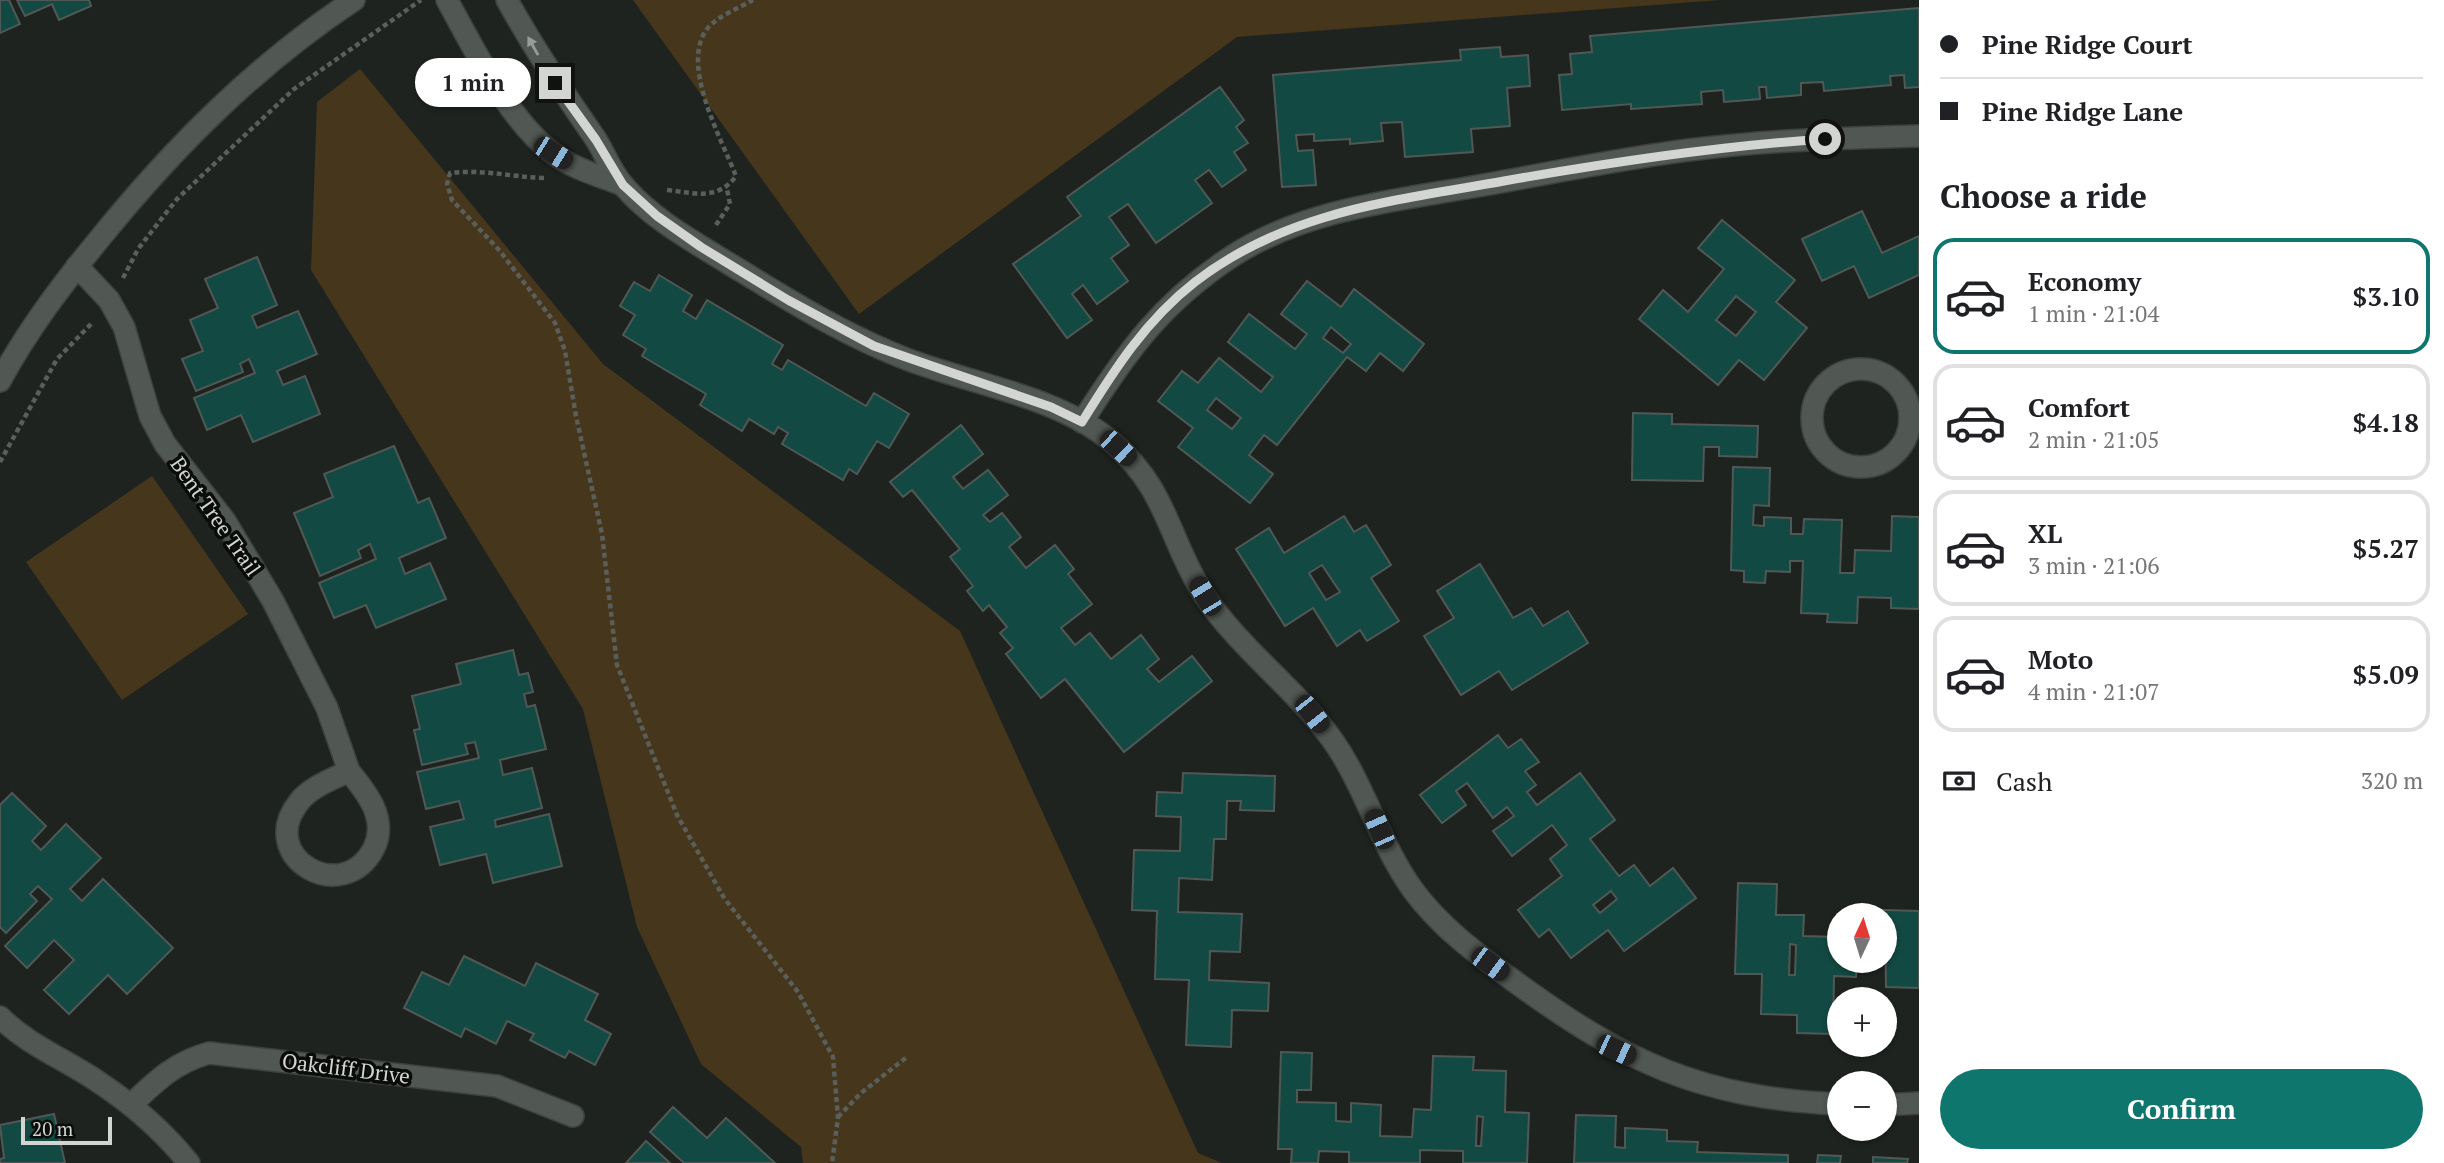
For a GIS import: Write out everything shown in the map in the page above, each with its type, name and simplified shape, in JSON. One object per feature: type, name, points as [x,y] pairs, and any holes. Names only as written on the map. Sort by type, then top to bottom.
[{"type":"street","points":[[0,381],[77,266],[172,152],[221,104],[278,55],[354,0]]},
{"type":"street","points":[[447,0],[498,89],[544,144],[573,166],[623,185]]},
{"type":"street","points":[[507,0],[543,65],[596,140],[623,185],[657,216],[701,247],[788,300],[874,346],[1051,407],[1082,422],[1122,451],[1148,482],[1168,516],[1205,596],[1240,640],[1312,714],[1331,738],[1363,792],[1385,843],[1412,888],[1450,931],[1559,1014],[1616,1050],[1650,1066],[1714,1089],[1755,1098],[1827,1103]]},
{"type":"street","points":[[1082,422],[1124,356],[1151,323],[1194,283],[1246,249],[1310,220],[1422,196],[1698,149],[1919,136]]},
{"type":"street","name":"Bent Tree Trail","points":[[77,266],[108,300],[127,336],[150,416],[165,444],[248,557],[327,708],[349,771],[365,790],[374,808],[379,825],[375,845],[366,861],[352,871],[335,875],[315,873],[292,854],[287,839],[289,823],[299,802],[318,786],[349,771]]},
{"type":"street","points":[[1856,368],[1873,369],[1896,383],[1909,404],[1913,442],[1883,463],[1866,467],[1849,466],[1833,459],[1821,447],[1813,432],[1812,414],[1816,398],[1825,383],[1839,373],[1856,368]]},
{"type":"street","points":[[0,1017],[23,1038],[100,1082],[131,1105],[172,1142],[189,1163]]},
{"type":"street","name":"Oakcliff Drive","points":[[131,1105],[165,1073],[188,1058],[209,1053],[497,1086],[573,1116]]},
{"type":"street","points":[[1897,1104],[1919,1103]]},
{"type":"path","points":[[0,462],[57,359],[108,300],[138,249],[177,199],[294,89],[421,0]]},
{"type":"path","points":[[674,191],[703,195],[727,189],[736,176],[696,68],[697,47],[708,26],[753,0]]},
{"type":"path","points":[[557,178],[508,177],[480,170],[450,173],[447,184],[452,200],[499,250],[555,323],[565,351],[576,416],[603,534],[617,665],[677,815],[724,898],[798,992],[834,1057],[838,1118],[832,1163]]},
{"type":"path","points":[[701,247],[730,204],[727,189]]},
{"type":"path","points":[[838,1118],[862,1093],[907,1057]]},
{"type":"shaded area","points":[[633,0],[1720,0],[1237,37],[859,314]]},
{"type":"shaded area","points":[[360,69],[603,364],[960,631],[1198,1153],[1222,1163],[803,1163],[801,1147],[701,1064],[637,927],[583,709],[311,270],[317,102]]},
{"type":"shaded area","points":[[152,476],[248,614],[122,700],[26,562]]},
{"type":"building","points":[[0,0],[9,0],[20,24],[0,33]]},
{"type":"building","points":[[17,0],[89,0],[91,6],[59,20],[52,4],[25,16]]},
{"type":"building","points":[[1919,8],[1919,87],[1905,88],[1904,75],[1890,76],[1891,85],[1824,91],[1823,82],[1801,83],[1801,95],[1767,98],[1766,87],[1759,87],[1760,99],[1724,102],[1723,90],[1701,92],[1702,104],[1631,109],[1631,104],[1562,110],[1559,75],[1572,74],[1570,54],[1592,52],[1590,36]]},
{"type":"building","points":[[1500,47],[1501,57],[1528,55],[1530,86],[1507,88],[1510,126],[1471,129],[1473,152],[1405,157],[1402,122],[1381,123],[1383,141],[1350,144],[1350,139],[1314,141],[1314,134],[1296,135],[1298,151],[1313,150],[1316,185],[1282,187],[1273,75],[1461,60],[1460,50]]},
{"type":"building","points":[[1220,87],[1244,120],[1236,127],[1248,143],[1234,152],[1246,170],[1222,187],[1209,170],[1195,180],[1212,203],[1156,243],[1128,204],[1109,217],[1129,245],[1111,258],[1128,281],[1097,304],[1083,285],[1072,294],[1092,320],[1067,338],[1013,264],[1081,216],[1067,197]]},
{"type":"building","points":[[1862,211],[1882,253],[1919,236],[1919,275],[1869,298],[1854,266],[1822,281],[1802,239]]},
{"type":"building","points":[[1722,220],[1795,280],[1776,302],[1807,328],[1764,380],[1739,360],[1718,385],[1639,319],[1663,290],[1688,312],[1724,269],[1698,248]],"holes":[[[1736,296],[1756,312],[1736,336],[1716,320]]]},
{"type":"building","points":[[257,257],[277,305],[252,316],[257,328],[298,311],[317,354],[277,371],[283,385],[305,376],[320,414],[253,442],[241,415],[207,430],[194,398],[255,373],[249,359],[240,364],[243,372],[196,391],[182,359],[203,351],[190,320],[218,308],[205,279]]},
{"type":"building","points":[[659,275],[692,295],[683,311],[696,319],[707,300],[783,345],[772,364],[782,370],[788,360],[866,406],[874,393],[909,414],[889,448],[877,441],[857,474],[849,469],[843,480],[782,444],[788,433],[778,427],[774,434],[749,419],[742,431],[700,405],[706,394],[642,356],[646,349],[623,335],[635,315],[620,306],[634,282],[650,291]]},
{"type":"building","points":[[1307,281],[1341,307],[1354,289],[1424,344],[1403,371],[1380,353],[1366,371],[1347,357],[1277,445],[1264,435],[1249,455],[1273,474],[1250,503],[1178,447],[1193,428],[1158,401],[1182,371],[1198,383],[1219,358],[1261,392],[1273,377],[1228,342],[1249,314],[1295,349],[1307,334],[1281,314]],"holes":[[[1331,327],[1351,344],[1343,353],[1323,338]],[[1216,398],[1241,418],[1232,429],[1207,410]]]},
{"type":"building","points":[[1633,413],[1672,414],[1672,424],[1758,426],[1757,457],[1719,456],[1719,447],[1704,447],[1703,481],[1632,480]]},
{"type":"building","points":[[961,425],[983,454],[953,477],[963,489],[988,470],[1008,495],[983,515],[990,522],[1002,513],[1021,537],[1009,547],[1026,568],[1055,545],[1074,569],[1068,574],[1092,604],[1061,628],[1075,645],[1090,633],[1111,659],[1141,635],[1159,659],[1147,669],[1159,682],[1192,656],[1212,681],[1124,752],[1065,679],[1041,698],[1006,654],[1013,648],[1000,633],[1007,627],[989,605],[983,611],[967,591],[973,586],[950,557],[960,549],[912,490],[903,497],[890,482]]},
{"type":"building","points":[[394,446],[418,503],[429,498],[446,538],[399,558],[405,574],[430,563],[446,599],[376,628],[366,605],[334,618],[319,583],[376,559],[370,544],[358,550],[361,558],[320,576],[294,513],[333,497],[324,474]]},
{"type":"building","points":[[1733,467],[1770,468],[1769,506],[1754,505],[1753,525],[1764,526],[1764,517],[1791,518],[1791,534],[1803,534],[1804,519],[1842,520],[1840,573],[1854,573],[1855,550],[1891,551],[1892,516],[1919,517],[1919,609],[1891,608],[1891,598],[1858,597],[1857,623],[1827,622],[1828,614],[1801,613],[1803,561],[1790,561],[1790,572],[1766,571],[1765,583],[1744,582],[1744,571],[1731,570]]},
{"type":"building","points":[[1344,516],[1354,532],[1366,525],[1391,565],[1371,578],[1399,621],[1367,641],[1360,630],[1337,646],[1313,608],[1285,626],[1236,549],[1269,528],[1284,553]],"holes":[[[1322,565],[1340,592],[1326,600],[1309,573]]]},
{"type":"building","points":[[1480,564],[1513,618],[1531,608],[1543,626],[1568,611],[1588,643],[1512,690],[1499,671],[1461,695],[1424,636],[1454,618],[1437,591]]},
{"type":"building","points":[[513,650],[519,675],[528,673],[533,692],[524,694],[527,707],[535,705],[546,749],[500,760],[503,775],[532,768],[542,808],[495,820],[496,827],[549,814],[562,866],[493,883],[486,854],[440,865],[430,827],[464,819],[459,801],[426,809],[417,772],[479,758],[475,742],[465,744],[468,754],[422,765],[414,730],[420,729],[412,696],[461,684],[456,664]]},
{"type":"building","points":[[1498,735],[1508,748],[1521,739],[1539,762],[1525,771],[1536,785],[1527,792],[1537,805],[1580,773],[1615,820],[1590,839],[1619,876],[1634,865],[1650,886],[1673,868],[1696,898],[1624,951],[1608,930],[1571,958],[1549,929],[1539,937],[1518,910],[1562,876],[1550,859],[1567,845],[1552,825],[1512,856],[1493,831],[1514,816],[1507,807],[1493,818],[1467,783],[1456,791],[1466,805],[1442,823],[1420,795]],"holes":[[[1611,891],[1617,899],[1600,913],[1593,905]]]},
{"type":"building","points":[[1183,773],[1275,776],[1274,811],[1240,810],[1241,801],[1227,801],[1226,839],[1214,839],[1212,880],[1179,878],[1178,912],[1242,914],[1240,952],[1210,951],[1209,980],[1269,983],[1268,1011],[1232,1010],[1231,1047],[1186,1045],[1189,980],[1155,979],[1157,911],[1132,910],[1134,850],[1180,851],[1181,817],[1156,816],[1157,792],[1182,793]]},
{"type":"building","points":[[12,793],[46,826],[32,841],[41,850],[66,824],[101,858],[70,889],[82,901],[103,879],[173,948],[127,994],[108,975],[69,1014],[44,990],[74,960],[54,940],[27,968],[5,946],[52,899],[38,886],[30,894],[37,901],[6,933],[0,927],[0,805]]},
{"type":"building","points":[[1738,883],[1777,884],[1776,915],[1804,915],[1803,936],[1827,937],[1827,973],[1856,973],[1856,977],[1834,976],[1834,987],[1827,987],[1827,1034],[1797,1033],[1797,1015],[1761,1014],[1762,974],[1735,974]],"holes":[[[1790,944],[1796,945],[1795,975],[1789,975]]]},
{"type":"building","points":[[1897,910],[1919,911],[1919,988],[1886,987],[1886,973],[1897,973]]},
{"type":"building","points":[[464,956],[525,986],[536,963],[598,994],[585,1020],[611,1034],[595,1065],[569,1051],[565,1058],[530,1040],[534,1034],[507,1021],[496,1044],[465,1028],[461,1037],[404,1008],[422,972],[449,985]]},
{"type":"building","points":[[1281,1052],[1312,1053],[1311,1090],[1297,1090],[1297,1102],[1336,1103],[1336,1121],[1351,1122],[1351,1103],[1381,1105],[1380,1136],[1412,1137],[1414,1109],[1431,1110],[1433,1056],[1474,1057],[1473,1070],[1506,1071],[1505,1112],[1529,1113],[1527,1163],[1463,1163],[1463,1151],[1420,1150],[1420,1163],[1349,1163],[1349,1152],[1319,1151],[1318,1163],[1291,1163],[1292,1149],[1278,1149]],"holes":[[[1477,1116],[1483,1117],[1481,1146],[1476,1146]]]},
{"type":"building","points":[[673,1107],[707,1138],[726,1118],[775,1163],[684,1163],[650,1132]]},
{"type":"building","points":[[54,1114],[65,1163],[0,1163],[0,1159],[4,1158],[0,1125]]},
{"type":"building","points":[[1576,1115],[1616,1116],[1615,1147],[1625,1148],[1625,1128],[1667,1130],[1667,1141],[1698,1142],[1697,1152],[1788,1155],[1788,1163],[1574,1163]]},
{"type":"building","points":[[646,1141],[670,1163],[626,1163]]},
{"type":"building","points":[[1818,1155],[1841,1156],[1840,1163],[1817,1163]]},
{"type":"building","points":[[1873,1157],[1908,1159],[1907,1163],[1873,1163]]},
{"type":"route","points":[[555,83],[596,140],[623,185],[657,216],[701,247],[829,324],[874,346],[1051,407],[1082,422],[1124,356],[1151,323],[1194,283],[1236,254],[1276,232],[1346,210],[1637,158],[1754,143],[1825,139]]}]
